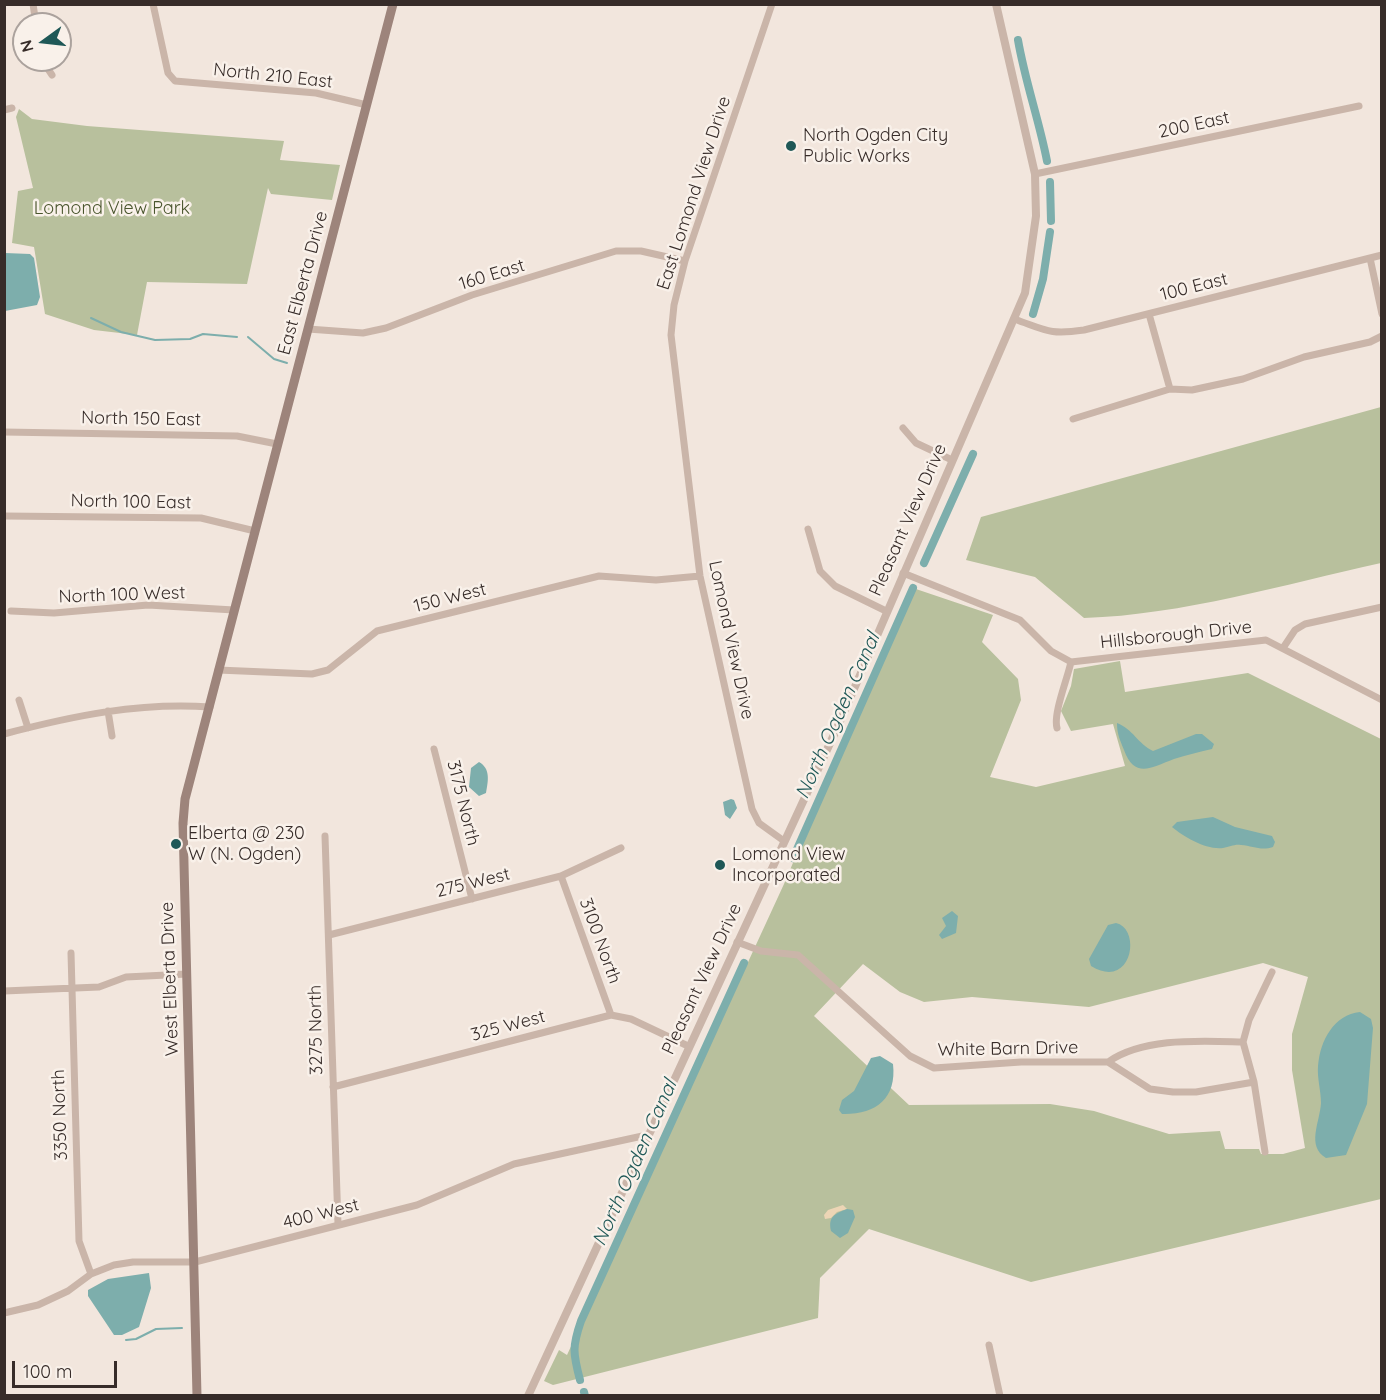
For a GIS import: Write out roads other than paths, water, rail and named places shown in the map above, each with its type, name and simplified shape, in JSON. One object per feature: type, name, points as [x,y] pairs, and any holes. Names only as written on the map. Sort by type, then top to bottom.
[{"type":"main road","name":"East Elberta Drive","points":[[245,569],[393,4]]},
{"type":"main road","name":"West Elberta Drive","points":[[197,1395],[183,823],[185,799],[245,569]]},
{"type":"street","name":"North 210 East","points":[[153,4],[168,73],[175,81],[316,93],[367,105]]},
{"type":"street","name":"East Lomond View Drive","points":[[682,430],[671,334],[674,305],[685,261],[772,4]]},
{"type":"street","name":"Pleasant View Drive","points":[[528,1395],[838,726],[1025,293],[1034,241],[1035,174],[996,4]]},
{"type":"street","name":"200 East","points":[[1035,174],[1359,106]]},
{"type":"street","name":"160 East","points":[[308,329],[363,333],[386,328],[472,295],[616,251],[641,251],[685,261]]},
{"type":"street","name":"100 East","points":[[1014,319],[1040,330],[1061,333],[1149,314],[1382,255]]},
{"type":"street","points":[[1370,258],[1382,314]]},
{"type":"street","points":[[1149,314],[1170,389]]},
{"type":"street","points":[[1073,419],[1170,389],[1192,390],[1243,379],[1304,357],[1370,342],[1382,336]]},
{"type":"street","points":[[903,428],[916,443],[952,460]]},
{"type":"street","name":"Lomond View Drive","points":[[682,430],[700,576],[752,808],[759,823],[784,841]]},
{"type":"street","name":"North 150 East","points":[[4,432],[237,436],[277,444]]},
{"type":"street","name":"North 100 East","points":[[4,516],[201,518],[255,531]]},
{"type":"street","points":[[808,529],[820,571],[835,586],[886,611]]},
{"type":"street","points":[[903,573],[1020,620],[1051,651],[1071,662],[1066,688],[1056,713],[1057,728]]},
{"type":"street","name":"150 West","points":[[218,670],[312,675],[328,670],[376,632],[599,576],[656,580],[700,576]]},
{"type":"street","name":"North 100 West","points":[[11,611],[54,612],[148,605],[234,609]]},
{"type":"street","points":[[1283,648],[1295,630],[1305,624],[1382,607]]},
{"type":"street","name":"Hillsborough Drive","points":[[1071,662],[1266,640],[1381,700]]},
{"type":"street","points":[[18,700],[28,728]]},
{"type":"street","points":[[4,735],[108,711],[166,705],[210,708]]},
{"type":"street","points":[[108,711],[112,736]]},
{"type":"street","name":"3175 North","points":[[434,749],[472,899]]},
{"type":"street","name":"3275 North","points":[[325,836],[338,1224]]},
{"type":"street","name":"275 West","points":[[328,935],[561,876],[621,848]]},
{"type":"street","name":"3100 North","points":[[561,876],[611,1016]]},
{"type":"street","name":"White Barn Drive","points":[[737,942],[761,951],[798,955],[910,1056],[934,1068],[1023,1062],[1108,1062],[1121,1053],[1183,1040],[1243,1042]]},
{"type":"street","name":"3350 North","points":[[71,953],[79,1241],[91,1274]]},
{"type":"street","points":[[1265,1152],[1254,1082],[1243,1042],[1249,1020],[1272,972]]},
{"type":"street","points":[[4,991],[99,987],[126,977],[187,974]]},
{"type":"street","name":"325 West","points":[[333,1087],[611,1016],[631,1019],[688,1046]]},
{"type":"street","points":[[1108,1062],[1150,1089],[1196,1092],[1254,1082]]},
{"type":"street","name":"400 West","points":[[4,1313],[38,1305],[68,1291],[91,1274],[114,1265],[133,1262],[195,1262],[417,1204],[514,1164],[647,1136]]},
{"type":"street","points":[[988,1346],[1000,1395]]},
{"type":"water","points":[[5,253],[30,254],[34,258],[40,297],[37,305],[5,311]]},
{"type":"water","points":[[1117,723],[1153,751],[1196,734],[1202,734],[1214,744],[1212,749],[1151,768],[1139,768],[1128,759],[1119,737]]},
{"type":"water","points":[[479,762],[487,772],[488,780],[486,793],[479,796],[469,787],[471,768]]},
{"type":"water","points":[[734,800],[737,808],[730,819],[725,815],[723,802]]},
{"type":"water","points":[[1213,817],[1235,827],[1272,836],[1275,842],[1273,847],[1234,845],[1223,848],[1210,847],[1189,839],[1172,827],[1177,822]]},
{"type":"water","points":[[952,911],[958,916],[956,933],[942,939],[939,935],[946,926],[942,918]]},
{"type":"water","points":[[1116,923],[1124,928],[1129,936],[1129,956],[1124,965],[1116,971],[1105,972],[1091,966],[1089,959],[1108,925]]},
{"type":"water","points":[[1360,1012],[1371,1019],[1373,1028],[1367,1104],[1346,1155],[1326,1158],[1320,1153],[1315,1140],[1321,1103],[1319,1056],[1330,1030],[1343,1018]]},
{"type":"water","points":[[880,1056],[893,1064],[891,1087],[887,1095],[874,1108],[854,1114],[842,1114],[839,1110],[842,1100],[854,1091],[871,1058]]},
{"type":"water","points":[[847,1209],[853,1210],[855,1217],[848,1233],[840,1238],[831,1231],[830,1222],[835,1214]]},
{"type":"water","points":[[149,1273],[151,1288],[139,1327],[122,1335],[114,1335],[88,1296],[88,1290],[108,1279]]},
{"type":"waterway","name":"North Ogden Canal","points":[[1018,40],[1047,161]]},
{"type":"waterway","name":"North Ogden Canal","points":[[1050,182],[1051,221]]},
{"type":"waterway","name":"North Ogden Canal","points":[[1033,314],[1043,279],[1050,232]]},
{"type":"waterway","points":[[91,318],[121,332],[155,340],[190,339],[203,334],[237,337]]},
{"type":"waterway","points":[[248,337],[274,359],[287,363]]},
{"type":"waterway","name":"North Ogden Canal","points":[[924,563],[973,454]]},
{"type":"waterway","name":"North Ogden Canal","points":[[793,858],[913,588]]},
{"type":"waterway","name":"North Ogden Canal","points":[[580,1380],[575,1350],[581,1321],[744,963]]},
{"type":"waterway","points":[[126,1340],[136,1339],[156,1329],[182,1328]]},
{"type":"waterway","name":"North Ogden Canal","points":[[584,1392],[585,1396]]},
{"type":"place","name":"North Ogden City Public Works","points":[[791,146]]},
{"type":"place","name":"Elberta @ 230 W (N. Ogden)","points":[[176,844]]},
{"type":"place","name":"Lomond View Incorporated","points":[[720,865]]},
{"type":"park label","name":"Lomond View Park","points":[[112,209]]}]
